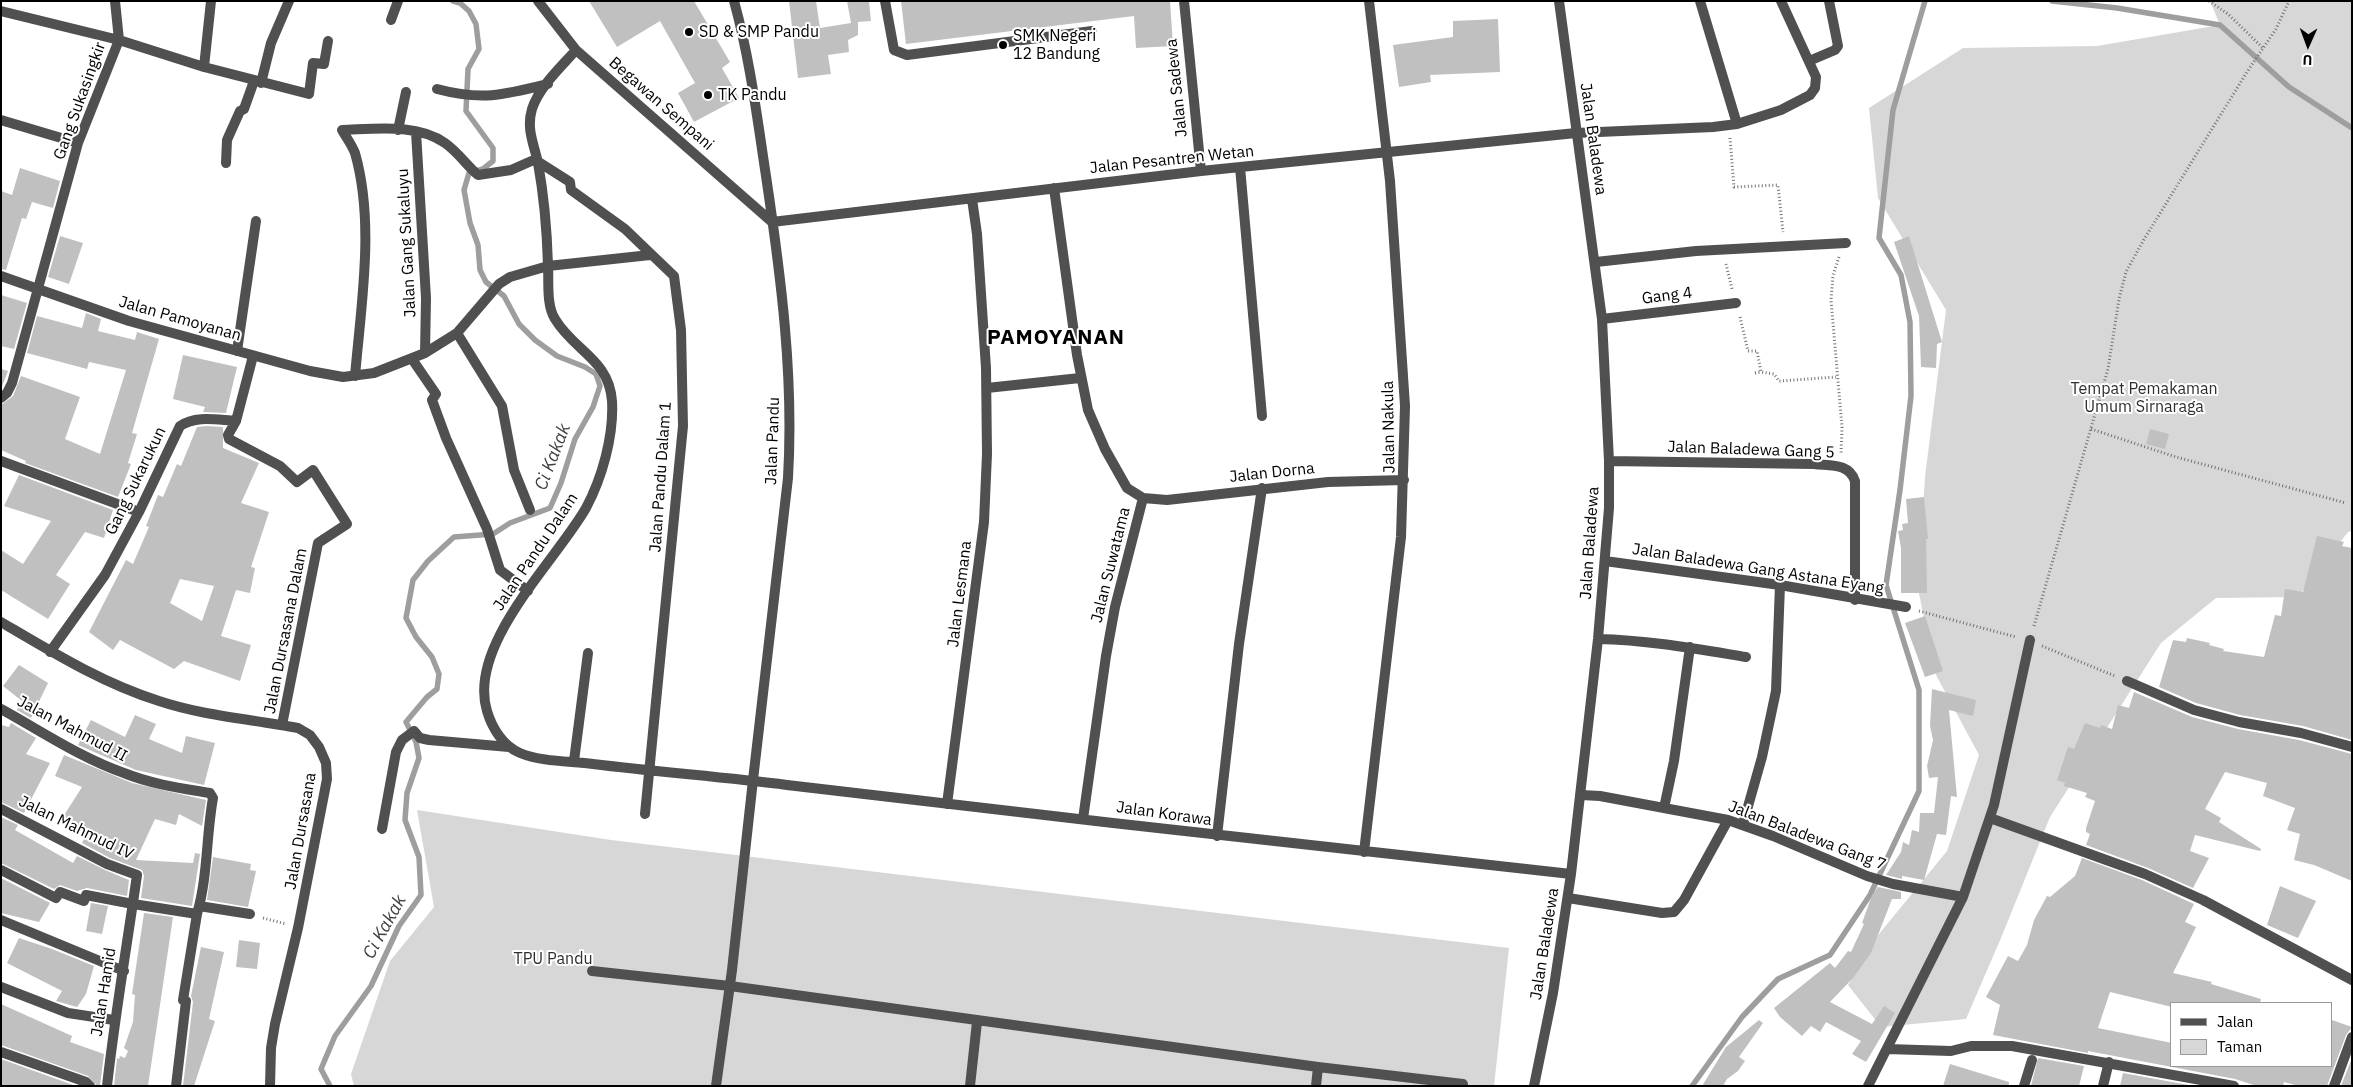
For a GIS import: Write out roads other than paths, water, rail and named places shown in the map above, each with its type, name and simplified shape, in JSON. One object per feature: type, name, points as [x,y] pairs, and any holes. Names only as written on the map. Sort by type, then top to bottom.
[{"type":"street","points":[[115,1],[119,40],[204,67],[309,94],[313,63],[324,64],[328,41]]},
{"type":"street","points":[[204,67],[211,1]]},
{"type":"street","points":[[226,163],[227,140],[240,111],[244,109],[258,82],[288,1]]},
{"type":"street","points":[[391,20],[398,1]]},
{"type":"street","name":"Begawan Sempani","points":[[538,1],[576,50],[772,222]]},
{"type":"street","name":"Jalan Pandu","points":[[734,1],[746,46],[772,222],[789,366],[790,436],[779,566],[753,780]]},
{"type":"street","points":[[885,1],[894,50],[907,55],[1092,31]]},
{"type":"street","name":"Jalan Sadewa","points":[[1184,1],[1201,171]]},
{"type":"street","name":"Jalan Nakula","points":[[1364,852],[1401,537],[1405,406],[1387,153],[1369,1]]},
{"type":"street","name":"Jalan Baladewa","points":[[1534,1086],[1553,993],[1568,898],[1581,795],[1605,561],[1609,461],[1602,319],[1596,262],[1576,133],[1559,1]]},
{"type":"street","points":[[1700,1],[1733,124]]},
{"type":"street","name":"Jalan Pesantren Wetan","points":[[772,222],[1240,167],[1576,133],[1682,130],[1733,124],[1781,110],[1810,95],[1816,82],[1809,61],[1781,1]]},
{"type":"street","points":[[1809,61],[1835,50],[1838,46],[1829,1]]},
{"type":"street","name":"Gang Sukasingkir","points":[[1,11],[119,40],[78,143],[12,384],[7,393],[1,398]]},
{"type":"street","name":"Jalan Pandu Dalam","points":[[509,746],[499,736],[487,712],[484,695],[484,677],[501,632],[587,505],[602,466],[611,422],[612,400],[604,373],[556,322],[550,306],[548,266],[537,160],[529,131],[533,106],[548,84],[576,50]]},
{"type":"street","points":[[438,89],[458,95],[478,97],[506,94],[548,84]]},
{"type":"street","points":[[398,130],[406,92]]},
{"type":"street","points":[[1,120],[78,143]]},
{"type":"street","points":[[355,376],[363,286],[365,212],[354,152],[342,130],[398,130],[416,132],[442,141],[461,155],[475,172],[511,170],[537,160]]},
{"type":"street","name":"Jalan Gang Sukaluyu","points":[[416,132],[426,298],[425,353]]},
{"type":"street","name":"Jalan Pandu Dalam 1","points":[[537,160],[570,182],[571,190],[624,229],[674,276],[681,330],[683,426],[645,814]]},
{"type":"street","points":[[1240,167],[1262,416]]},
{"type":"street","name":"Jalan Suwatama","points":[[1054,188],[1080,378],[1088,410],[1105,449],[1127,488],[1143,498],[1115,606],[1106,656],[1084,819]]},
{"type":"street","name":"Jalan Lesmana","points":[[947,804],[984,522],[988,454],[987,388],[977,234],[972,199]]},
{"type":"street","points":[[237,351],[256,221]]},
{"type":"street","points":[[1596,262],[1720,250],[1843,243]]},
{"type":"street","points":[[548,266],[650,255]]},
{"type":"street","name":"Jalan Pamoyanan","points":[[1,276],[129,321],[253,356],[330,375],[355,376],[374,373],[412,360],[425,353],[457,333],[499,284],[510,277],[548,266]]},
{"type":"street","name":"Gang 4","points":[[1602,319],[1736,303]]},
{"type":"street","points":[[457,333],[502,406],[514,470],[530,510]]},
{"type":"street","points":[[236,421],[253,356]]},
{"type":"street","points":[[412,360],[436,394],[432,400],[446,438],[487,529],[500,570],[528,591]]},
{"type":"street","points":[[987,388],[1080,378]]},
{"type":"street","name":"Gang Sukarukun","points":[[50,652],[105,575],[139,512],[180,426],[201,419],[236,421]]},
{"type":"street","name":"Jalan Dursasana Dalam","points":[[236,421],[228,434],[229,439],[280,466],[296,482],[313,470],[347,524],[318,543],[282,725]]},
{"type":"street","points":[[1,461],[139,512]]},
{"type":"street","name":"Jalan Baladewa Gang 5","points":[[1609,461],[1814,464],[1841,468],[1852,472],[1855,481],[1855,600]]},
{"type":"street","name":"Jalan Dorna","points":[[1143,498],[1167,500],[1328,482],[1404,480]]},
{"type":"street","points":[[1217,836],[1239,644],[1262,488]]},
{"type":"street","name":"Jalan Baladewa Gang Astana Eyang","points":[[1605,561],[1780,585],[1855,600],[1906,607]]},
{"type":"street","points":[[1743,824],[1762,757],[1776,691],[1780,585]]},
{"type":"street","name":"Jalan Dursasana","points":[[1,622],[50,652],[115,684],[159,702],[205,714],[298,728],[310,735],[324,757],[327,770],[325,795],[298,928],[275,1024],[271,1048],[270,1086]]},
{"type":"street","points":[[1598,639],[1624,640],[1690,648],[1746,657]]},
{"type":"street","points":[[1868,1086],[1963,897],[1990,818],[2030,640]]},
{"type":"street","points":[[1664,808],[1674,761],[1690,648]]},
{"type":"street","points":[[574,762],[588,653]]},
{"type":"street","points":[[2127,681],[2212,715],[2238,722],[2301,733],[2352,747]]},
{"type":"street","name":"Jalan Mahmud II","points":[[1,709],[99,763],[123,773],[160,784],[210,793],[213,798],[209,819],[209,846],[198,910]]},
{"type":"street","points":[[382,829],[396,752],[400,742],[411,733],[429,740],[509,746],[524,754],[574,762],[753,780],[730,986],[716,1086]]},
{"type":"street","name":"Jalan Korawa","points":[[753,780],[1217,836],[1571,874]]},
{"type":"street","name":"Jalan Baladewa Gang 7","points":[[1581,795],[1664,808],[1743,824],[1867,876],[1893,884],[1963,897]]},
{"type":"street","name":"Jalan Mahmud IV","points":[[1,809],[106,864],[137,875],[133,904]]},
{"type":"street","points":[[1990,818],[2145,874],[2203,900],[2352,980]]},
{"type":"street","points":[[1568,898],[1662,913],[1674,912],[1684,900],[1728,820]]},
{"type":"street","points":[[1,870],[56,898],[60,892],[84,901],[86,894],[133,904],[250,914]]},
{"type":"street","name":"Jalan Hamid","points":[[107,1086],[114,1020],[124,971],[133,904]]},
{"type":"street","points":[[176,1086],[186,1001],[183,1000],[198,910]]},
{"type":"street","points":[[1,920],[124,971]]},
{"type":"street","points":[[592,971],[730,986],[977,1022],[1463,1084]]},
{"type":"street","points":[[1,987],[68,1013],[114,1020]]},
{"type":"street","points":[[970,1086],[977,1022]]},
{"type":"street","points":[[2334,1086],[2352,1037]]},
{"type":"street","points":[[1887,1049],[1951,1051],[1971,1046],[2012,1046],[2234,1086]]},
{"type":"street","points":[[1,1052],[86,1082],[90,1086]]},
{"type":"street","points":[[2024,1086],[2032,1060]]},
{"type":"street","points":[[2103,1086],[2109,1062]]},
{"type":"street","points":[[1316,1086],[1318,1067]]},
{"type":"waterway","name":"Ci Kakak","points":[[330,1086],[321,1069],[335,1036],[371,986],[399,926],[421,895],[419,857],[405,820],[407,793],[419,758],[416,742],[406,722],[427,697],[437,689],[439,674],[432,657],[416,637],[406,618],[413,580],[428,561],[454,537],[493,534],[510,523],[550,508],[561,483],[575,439],[593,407],[600,386],[596,374],[585,367],[557,356],[535,340],[519,324],[504,296],[486,282],[480,270],[478,245],[470,223],[464,190],[469,173],[483,169],[493,161],[493,148],[466,111],[468,69],[479,49],[476,24],[469,11],[460,3],[453,1]]},
{"type":"waterway","points":[[1692,1086],[1742,1017],[1778,979],[1830,955],[1870,895],[1919,791],[1919,690],[1886,585],[1911,396],[1910,322],[1901,275],[1879,238],[1893,110],[1925,1]]},
{"type":"waterway","points":[[2052,1],[2117,8],[2220,25],[2289,87],[2352,128]]},
{"type":"place","name":"SD & SMP Pandu","points":[[689,32]]},
{"type":"place","name":"SMK Negeri 12 Bandung","points":[[1003,45]]},
{"type":"place","name":"TK Pandu","points":[[708,95]]},
{"type":"district","name":"PAMOYANAN","points":[[1056,338]]},
{"type":"park label","name":"Tempat Pemakaman Umum Sirnaraga","points":[[2144,398]]},
{"type":"park label","name":"TPU Pandu","points":[[553,959]]}]
